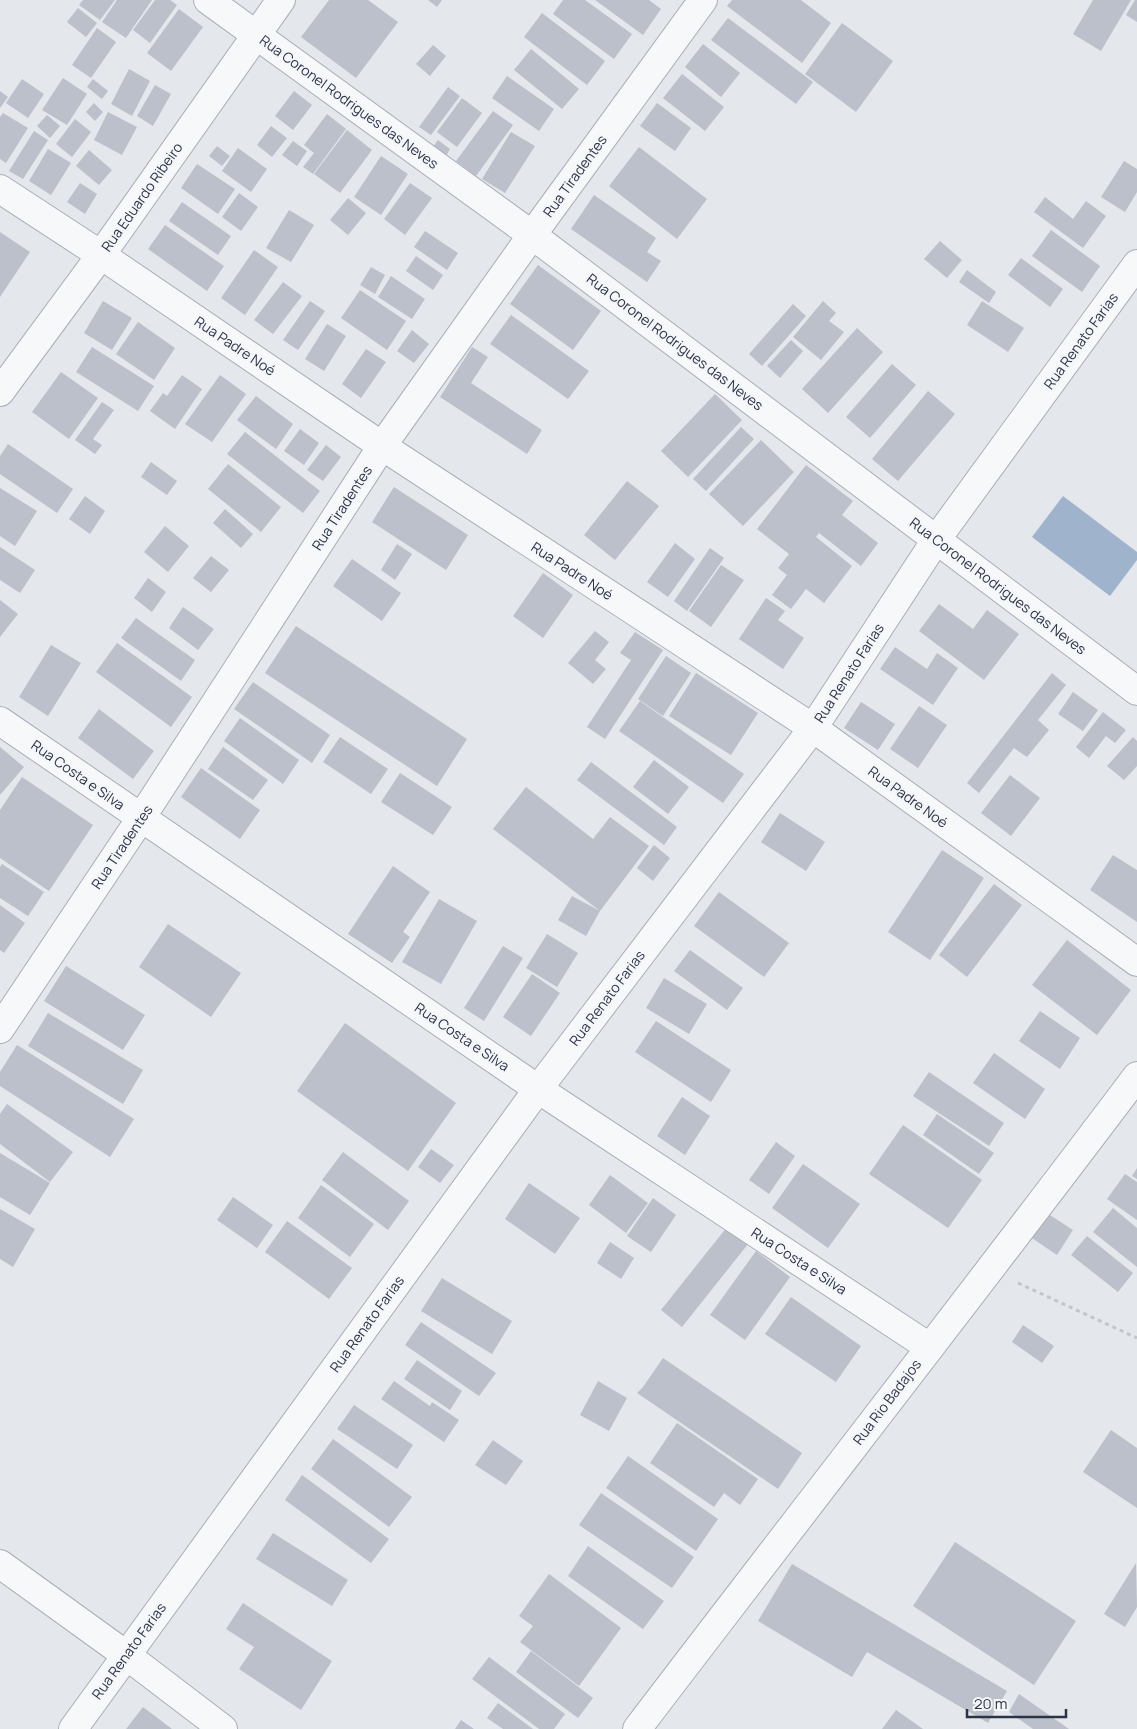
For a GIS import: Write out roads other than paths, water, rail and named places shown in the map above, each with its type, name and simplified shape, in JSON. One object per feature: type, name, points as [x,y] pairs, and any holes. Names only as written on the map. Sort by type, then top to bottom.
[{"type":"street","name":"Rua Coronel Rodrigues das Neves","points":[[208,0],[532,235],[1137,691]]},
{"type":"street","name":"Rua Eduardo Ribeiro","points":[[0,392],[101,255],[281,0]]},
{"type":"street","name":"Rua Tiradentes","points":[[0,1029],[141,818],[382,446],[532,235],[703,0]]},
{"type":"street","name":"Rua Padre Noé","points":[[0,189],[101,255],[382,446],[813,728],[1137,962]]},
{"type":"street","name":"Rua Renato Farias","points":[[73,1729],[538,1089],[813,728],[936,540],[1137,264]]},
{"type":"street","name":"Rua Costa e Silva","points":[[0,721],[538,1089],[929,1347]]},
{"type":"street","name":"Rua Rio Badajos","points":[[637,1729],[929,1347],[991,1270],[1137,1076]]},
{"type":"street","points":[[0,1564],[126,1655],[223,1729]]},
{"type":"water","points":[[1063,496],[1137,552],[1137,560],[1110,596],[1032,537]]}]
